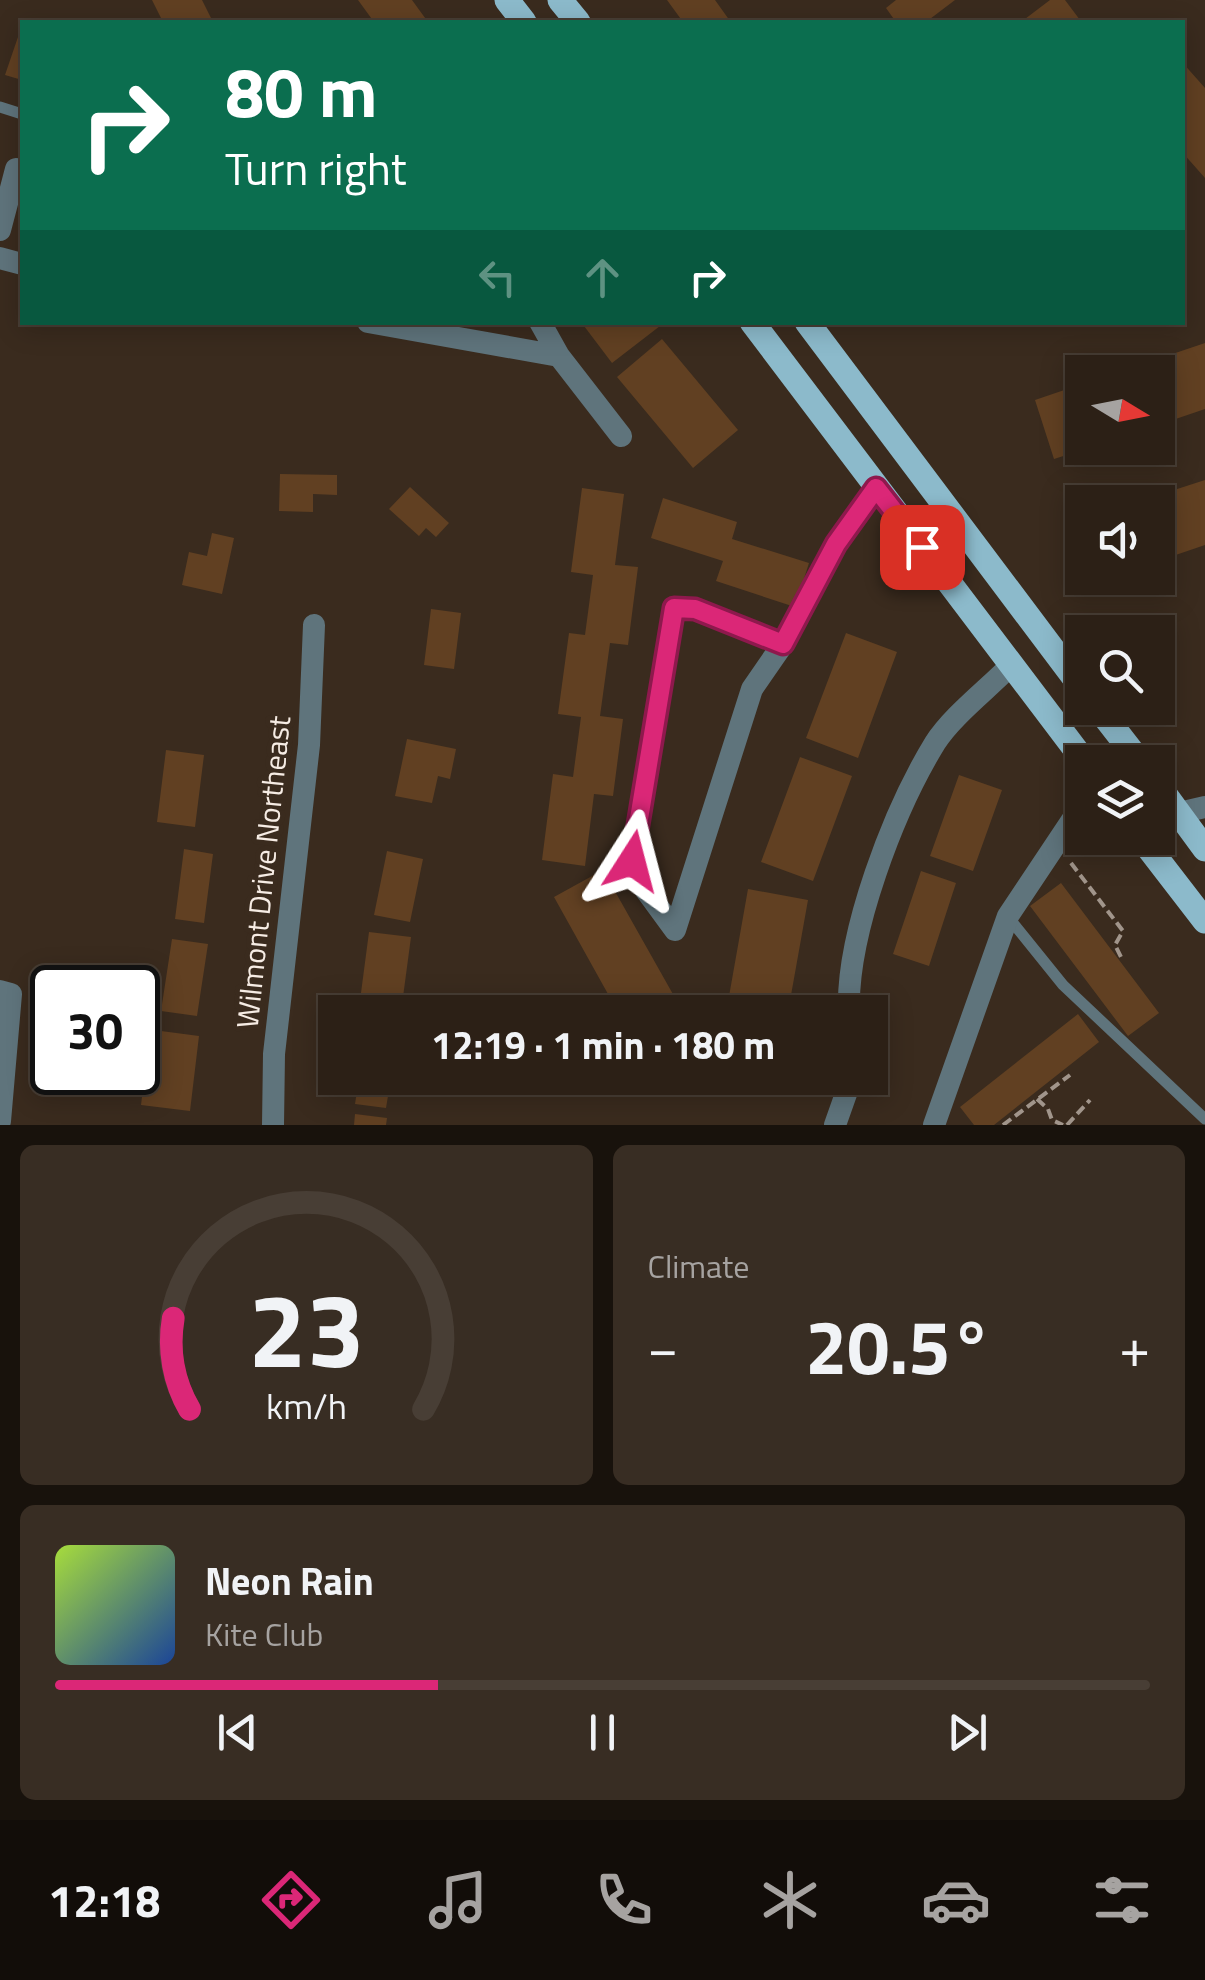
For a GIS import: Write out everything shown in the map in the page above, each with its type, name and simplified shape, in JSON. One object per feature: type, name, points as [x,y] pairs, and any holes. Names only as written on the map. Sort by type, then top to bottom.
[{"type":"main road","points":[[507,0],[522,20]]},
{"type":"main road","points":[[560,0],[576,20]]},
{"type":"main road","points":[[754,325],[1072,745]]},
{"type":"main road","points":[[808,325],[1065,665]]},
{"type":"main road","points":[[1111,725],[1127,745]]},
{"type":"main road","points":[[1175,807],[1205,849]]},
{"type":"main road","points":[[1155,855],[1205,921]]},
{"type":"street","points":[[0,230],[16,169]]},
{"type":"street","points":[[385,325],[559,356]]},
{"type":"street","points":[[542,325],[559,356],[622,436]]},
{"type":"street","points":[[783,644],[695,609],[674,608],[632,861],[675,930],[752,689],[783,644],[836,544],[876,488]]},
{"type":"street","name":"Wilmont Drive Northeast","points":[[274,1125],[274,1054],[309,744],[314,625]]},
{"type":"street","points":[[847,995],[847,980],[885,842],[937,739],[1011,665]]},
{"type":"street","points":[[1179,812],[1205,806]]},
{"type":"street","points":[[934,1125],[1008,916],[1065,830]]},
{"type":"street","points":[[0,991],[11,994],[0,1121]]},
{"type":"street","points":[[835,1125],[845,1095]]},
{"type":"lane","points":[[1008,916],[1064,986],[1205,1119]]},
{"type":"path","points":[[1070,862],[1123,931],[1115,945],[1122,959]]},
{"type":"path","points":[[1003,1125],[1070,1075]]},
{"type":"path","points":[[1037,1099],[1048,1108],[1052,1120],[1065,1125],[1090,1100]]},
{"type":"building","points":[[152,0],[202,0],[212,20],[162,20]]},
{"type":"building","points":[[358,0],[412,0],[427,20],[373,20]]},
{"type":"building","points":[[667,0],[715,0],[729,20],[682,20]]},
{"type":"building","points":[[896,0],[955,0],[929,20],[895,20],[886,8]]},
{"type":"building","points":[[1050,0],[1065,0],[1080,20],[1024,20]]},
{"type":"building","points":[[19,34],[20,34],[20,79],[5,75]]},
{"type":"building","points":[[1185,65],[1205,88],[1205,178],[1185,155]]},
{"type":"building","points":[[583,325],[659,325],[660,326],[612,363]]},
{"type":"building","points":[[662,339],[738,430],[693,468],[617,377]]},
{"type":"building","points":[[1205,343],[1205,409],[1175,419],[1175,355],[1169,355]]},
{"type":"building","points":[[1065,390],[1065,455],[1054,459],[1035,400]]},
{"type":"building","points":[[280,474],[337,475],[337,495],[313,494],[313,512],[279,511]]},
{"type":"building","points":[[1205,480],[1205,545],[1175,555],[1175,490]]},
{"type":"building","points":[[410,487],[449,523],[436,537],[426,528],[419,536],[389,509]]},
{"type":"building","points":[[582,488],[624,494],[615,565],[638,567],[628,645],[610,643],[600,716],[623,719],[613,796],[594,794],[585,866],[542,860],[553,774],[573,777],[581,717],[558,714],[569,633],[585,635],[593,575],[571,572]]},
{"type":"building","points":[[663,498],[737,522],[732,539],[809,563],[795,607],[716,581],[723,561],[651,538]]},
{"type":"building","points":[[212,533],[234,538],[222,594],[182,585],[189,552],[207,556]]},
{"type":"building","points":[[431,609],[461,613],[454,669],[424,665]]},
{"type":"building","points":[[846,633],[897,652],[858,758],[806,738]]},
{"type":"building","points":[[407,739],[456,749],[450,779],[438,776],[432,803],[395,796]]},
{"type":"building","points":[[166,750],[204,755],[195,827],[157,822]]},
{"type":"building","points":[[800,757],[852,776],[813,881],[761,862]]},
{"type":"building","points":[[959,775],[1002,790],[973,871],[930,856]]},
{"type":"building","points":[[184,849],[213,854],[204,923],[175,919]]},
{"type":"building","points":[[387,851],[423,859],[410,922],[374,915]]},
{"type":"building","points":[[603,870],[673,995],[609,995],[554,897]]},
{"type":"building","points":[[921,871],[956,883],[929,966],[893,954]]},
{"type":"building","points":[[1061,883],[1159,1013],[1128,1036],[1030,906]]},
{"type":"building","points":[[748,889],[808,900],[791,995],[729,995]]},
{"type":"building","points":[[369,932],[411,937],[403,995],[361,995]]},
{"type":"building","points":[[172,939],[208,944],[197,1016],[161,1011]]},
{"type":"building","points":[[1078,1014],[1099,1042],[994,1125],[974,1125],[960,1107]]},
{"type":"building","points":[[161,1031],[199,1036],[190,1111],[141,1105],[142,1095],[160,1095]]},
{"type":"building","points":[[356,1095],[388,1095],[386,1108],[355,1104]]},
{"type":"building","points":[[355,1114],[387,1118],[386,1125],[354,1125]]},
{"type":"route","points":[[632,861],[674,608],[695,609],[783,644],[836,544],[876,488],[922,547]]}]
